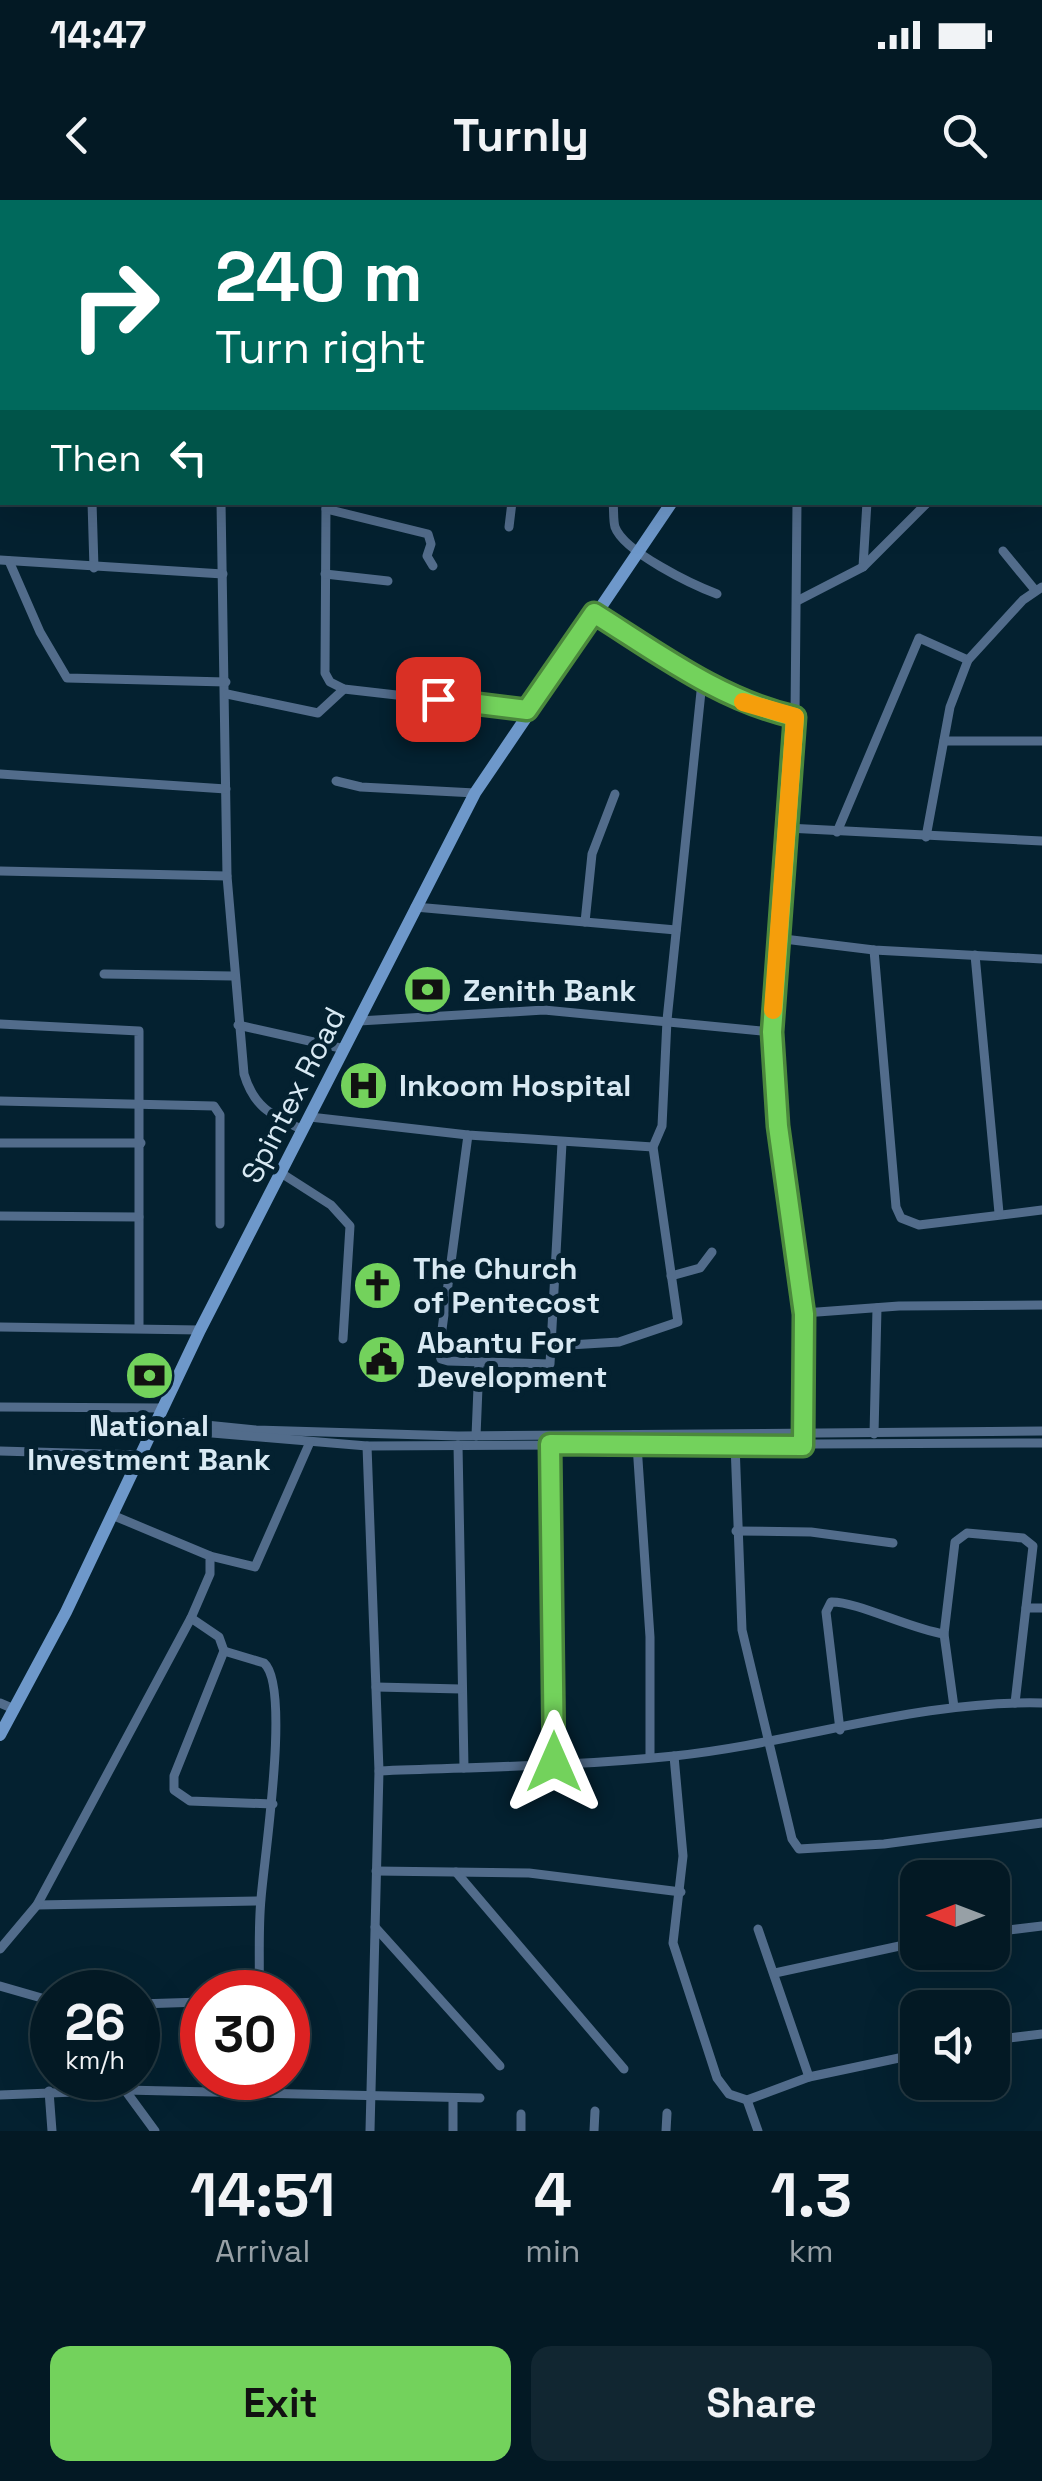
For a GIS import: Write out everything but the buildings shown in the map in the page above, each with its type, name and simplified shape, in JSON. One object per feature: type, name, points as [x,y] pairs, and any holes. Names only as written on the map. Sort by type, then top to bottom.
[{"type":"main road","name":"Spintex Road","points":[[0,1735],[112,1516],[200,1330],[475,794],[527,710],[670,505]]},
{"type":"street","points":[[92,505],[94,568]]},
{"type":"street","points":[[221,505],[227,876],[238,1025],[252,1099],[262,1110],[303,1130]]},
{"type":"street","points":[[509,527],[512,505]]},
{"type":"street","points":[[614,505],[615,528],[639,550],[669,572],[718,594]]},
{"type":"street","points":[[797,505],[800,600],[795,717],[772,1032],[778,1126],[804,1314],[803,1441]]},
{"type":"street","points":[[863,567],[867,505]]},
{"type":"street","points":[[800,600],[863,567],[925,505]]},
{"type":"street","points":[[432,566],[427,556],[428,534],[326,506],[326,674],[330,682],[344,689],[527,710]]},
{"type":"street","points":[[926,837],[950,706],[968,660],[1039,588],[1002,551]]},
{"type":"street","points":[[4,560],[223,574]]},
{"type":"street","points":[[4,560],[68,678],[226,682]]},
{"type":"street","points":[[326,574],[388,581]]},
{"type":"street","points":[[594,613],[702,682],[750,705],[795,717]]},
{"type":"street","points":[[837,832],[919,638],[968,660]]},
{"type":"street","points":[[553,1346],[619,1342],[675,1326],[679,1316],[653,1147],[662,1126],[666,1020],[702,682]]},
{"type":"street","points":[[227,694],[318,713],[344,689]]},
{"type":"street","points":[[944,741],[1042,741]]},
{"type":"street","points":[[0,774],[226,788]]},
{"type":"street","points":[[336,781],[361,788],[475,794]]},
{"type":"street","points":[[584,922],[592,854],[615,794]]},
{"type":"street","points":[[786,828],[1042,841]]},
{"type":"street","points":[[0,871],[227,876]]},
{"type":"street","points":[[415,907],[676,930]]},
{"type":"street","points":[[776,938],[874,950],[1042,958]]},
{"type":"street","points":[[874,950],[897,1211],[908,1225],[919,1225],[1042,1210]]},
{"type":"street","points":[[974,955],[999,1213]]},
{"type":"street","points":[[104,974],[233,976]]},
{"type":"street","points":[[359,1021],[544,1010],[772,1032]]},
{"type":"street","points":[[0,1024],[138,1028],[139,1328]]},
{"type":"street","points":[[238,1025],[345,1049]]},
{"type":"street","points":[[0,1101],[141,1102],[218,1109],[220,1224]]},
{"type":"street","points":[[310,1117],[468,1134],[653,1147]]},
{"type":"street","points":[[468,1134],[439,1352],[443,1360],[546,1366],[552,1360],[562,1142]]},
{"type":"street","points":[[0,1143],[141,1143]]},
{"type":"street","points":[[281,1173],[331,1205],[350,1226],[343,1339]]},
{"type":"street","points":[[0,1216],[139,1217]]},
{"type":"street","points":[[671,1276],[700,1268],[712,1252]]},
{"type":"street","points":[[804,1314],[877,1308],[1042,1305]]},
{"type":"street","points":[[874,1434],[877,1308]]},
{"type":"street","points":[[0,1327],[200,1330]]},
{"type":"street","points":[[476,1436],[479,1363]]},
{"type":"street","points":[[0,1407],[303,1432],[1042,1443]]},
{"type":"street","points":[[157,1419],[310,1442],[367,1446],[637,1445],[735,1440]]},
{"type":"street","points":[[803,1441],[874,1434],[1042,1432]]},
{"type":"street","points":[[735,1440],[736,1531],[746,1657],[792,1838],[799,1849],[884,1844],[1042,1823]]},
{"type":"street","points":[[112,1516],[210,1556],[255,1567],[310,1442]]},
{"type":"street","points":[[550,1444],[554,1762]]},
{"type":"street","points":[[458,1445],[464,1768]]},
{"type":"street","points":[[637,1445],[650,1638],[650,1757]]},
{"type":"street","points":[[367,1446],[379,1771],[370,2131]]},
{"type":"street","points":[[0,1451],[140,1454]]},
{"type":"street","points":[[736,1531],[811,1532],[894,1543]]},
{"type":"street","points":[[954,1706],[944,1634],[954,1549],[961,1534],[1031,1542],[1015,1703]]},
{"type":"street","points":[[0,1948],[37,1905],[191,1618],[212,1570],[210,1556]]},
{"type":"street","points":[[840,1730],[826,1612],[830,1602],[843,1603],[911,1629],[944,1634]]},
{"type":"street","points":[[1026,1608],[1042,1608]]},
{"type":"street","points":[[191,1618],[225,1642],[174,1776],[174,1790],[190,1801],[273,1804]]},
{"type":"street","points":[[224,1651],[264,1663],[272,1672],[273,1804],[260,1901],[260,1970]]},
{"type":"street","points":[[376,1687],[461,1689]]},
{"type":"street","points":[[0,1703],[14,1709]]},
{"type":"street","points":[[379,1771],[674,1756],[840,1730],[954,1706],[1042,1703]]},
{"type":"street","points":[[674,1756],[684,1856],[673,1926],[677,1962],[717,2078],[729,2094],[747,2100],[809,2078],[900,2058]]},
{"type":"street","points":[[376,1871],[529,1873],[680,1892]]},
{"type":"street","points":[[456,1872],[624,2069]]},
{"type":"street","points":[[37,1905],[260,1901]]},
{"type":"street","points":[[1010,1930],[1042,1926]]},
{"type":"street","points":[[375,1927],[500,2066]]},
{"type":"street","points":[[758,1930],[809,2078]]},
{"type":"street","points":[[774,1972],[900,1946]]},
{"type":"street","points":[[0,1986],[30,1995]]},
{"type":"street","points":[[1010,2038],[1042,2034]]},
{"type":"street","points":[[0,2095],[30,2093]]},
{"type":"street","points":[[310,2094],[480,2098]]},
{"type":"street","points":[[452,2099],[453,2131]]},
{"type":"street","points":[[50,2100],[52,2131]]},
{"type":"street","points":[[133,2100],[155,2131]]},
{"type":"street","points":[[747,2100],[758,2131]]},
{"type":"street","points":[[594,2112],[594,2131]]},
{"type":"street","points":[[666,2131],[667,2113]]},
{"type":"street","points":[[521,2114],[521,2131]]},
{"type":"slow traffic","points":[[743,702],[795,717],[773,1010]]},
{"type":"place","name":"Zenith Bank","points":[[428,990]]},
{"type":"place","name":"Inkoom Hospital","points":[[364,1085]]},
{"type":"place","name":"The Church of Pentecost","points":[[378,1285]]},
{"type":"place","name":"Abantu For Development","points":[[382,1359]]},
{"type":"place","name":"National Investment Bank","points":[[149,1376]]},
{"type":"route","points":[[438,699],[527,710],[594,613],[702,682],[750,705],[795,717],[772,1032],[778,1126],[804,1314],[803,1446],[550,1444],[554,1762]]}]
